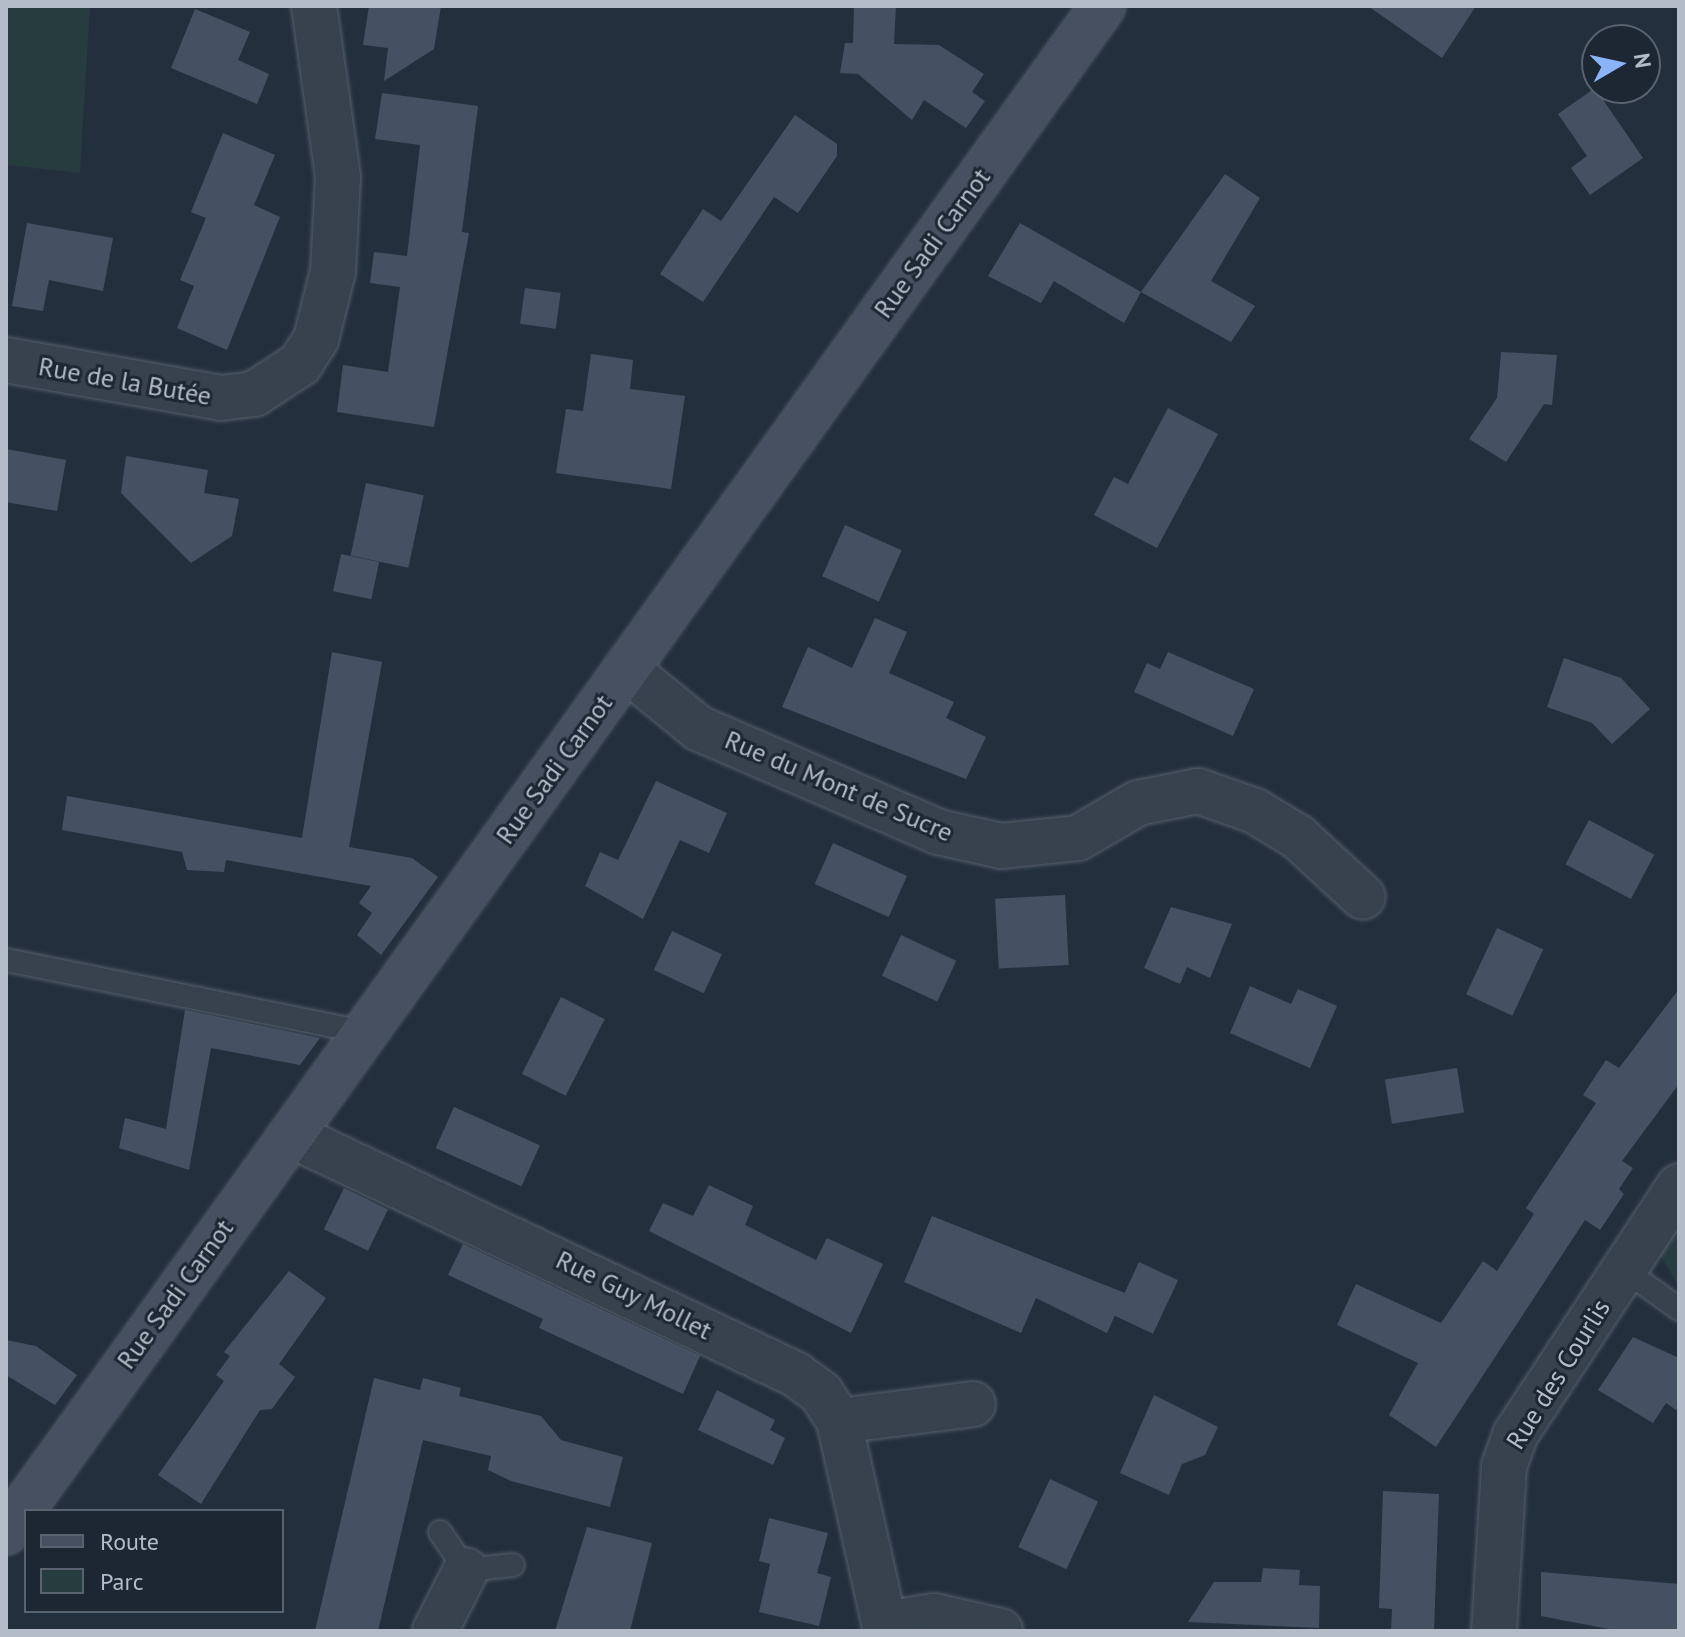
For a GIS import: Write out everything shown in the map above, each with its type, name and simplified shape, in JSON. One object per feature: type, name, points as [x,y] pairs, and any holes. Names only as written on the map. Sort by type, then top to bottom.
[{"type":"main road","name":"Rue Sadi Carnot","points":[[6,1532],[1103,6]]},
{"type":"street","name":"Rue de la Butée","points":[[6,360],[221,398],[254,394],[300,364],[316,339],[333,271],[338,177],[314,6]]},
{"type":"street","name":"Rue du Mont de Sucre","points":[[626,669],[698,728],[938,832],[1001,846],[1078,838],[1138,803],[1198,791],[1255,811],[1298,837],[1363,897]]},
{"type":"street","name":"Rue Guy Mollet","points":[[291,1135],[795,1374],[821,1393],[839,1421]]},
{"type":"street","name":"Rue des Courlis","points":[[1494,1631],[1504,1466],[1515,1435],[1679,1186]]},
{"type":"street","points":[[973,1404],[839,1421],[885,1628],[934,1616],[1000,1631]]},
{"type":"street","points":[[435,1631],[466,1570]]},
{"type":"lane","points":[[6,960],[363,1032]]},
{"type":"lane","points":[[1623,1269],[1679,1309]]},
{"type":"lane","points":[[440,1532],[466,1570],[513,1565]]},
{"type":"green space","points":[[6,6],[90,6],[80,173],[6,165]]},
{"type":"green space","points":[[1679,1216],[1679,1287],[1659,1253]]},
{"type":"building","points":[[369,6],[441,6],[434,49],[384,81],[388,48],[363,45]]},
{"type":"building","points":[[854,6],[896,6],[894,44],[939,45],[984,74],[972,92],[985,101],[966,128],[924,100],[912,120],[858,74],[840,73],[845,43],[853,43]]},
{"type":"building","points":[[1368,6],[1476,6],[1442,58]]},
{"type":"building","points":[[195,9],[250,32],[238,60],[269,74],[257,104],[171,68]]},
{"type":"building","points":[[382,93],[478,106],[462,232],[469,233],[434,427],[337,412],[343,365],[388,372],[400,287],[370,283],[374,252],[407,256],[420,145],[375,139]]},
{"type":"building","points":[[1581,98],[1581,104],[1606,104],[1643,158],[1590,195],[1571,168],[1587,156],[1558,114]]},
{"type":"building","points":[[795,115],[837,144],[837,156],[798,213],[774,197],[703,302],[660,274],[703,209],[721,221]]},
{"type":"building","points":[[223,133],[275,155],[254,205],[280,217],[227,350],[177,328],[194,286],[180,280],[206,218],[191,212]]},
{"type":"building","points":[[1225,174],[1260,198],[1211,281],[1255,306],[1231,342],[1141,292]]},
{"type":"building","points":[[27,223],[113,238],[103,291],[49,280],[43,311],[12,306]]},
{"type":"building","points":[[1020,223],[1141,292],[1124,323],[1054,281],[1041,303],[988,276]]},
{"type":"building","points":[[525,288],[561,293],[556,329],[520,324]]},
{"type":"building","points":[[1501,352],[1557,355],[1552,405],[1544,404],[1506,462],[1469,439],[1497,398]]},
{"type":"building","points":[[591,354],[633,360],[630,389],[685,396],[671,489],[556,473],[566,409],[583,411]]},
{"type":"building","points":[[1168,408],[1218,434],[1157,548],[1094,515],[1114,477],[1128,484]]},
{"type":"building","points":[[6,449],[66,460],[57,511],[6,502]]},
{"type":"building","points":[[126,456],[208,470],[204,493],[239,499],[232,536],[191,563],[121,493]]},
{"type":"building","points":[[366,483],[424,495],[408,568],[351,555]]},
{"type":"building","points":[[845,525],[902,550],[879,601],[822,576]]},
{"type":"building","points":[[341,554],[379,562],[371,599],[333,591]]},
{"type":"building","points":[[875,618],[907,632],[889,673],[954,702],[946,718],[986,737],[966,779],[782,707],[808,647],[852,668]]},
{"type":"building","points":[[332,652],[382,662],[349,847],[412,858],[438,877],[381,955],[357,935],[372,913],[359,903],[371,886],[226,860],[224,872],[187,870],[182,852],[62,830],[67,796],[302,838]]},
{"type":"building","points":[[1168,652],[1254,689],[1233,736],[1134,692],[1147,663],[1160,669]]},
{"type":"building","points":[[1564,658],[1621,678],[1650,709],[1612,744],[1592,723],[1547,707]]},
{"type":"building","points":[[656,781],[727,813],[709,853],[680,840],[643,919],[585,886],[600,852],[618,860]]},
{"type":"building","points":[[1589,820],[1654,855],[1631,899],[1566,864]]},
{"type":"building","points":[[833,843],[907,876],[889,917],[815,884]]},
{"type":"building","points":[[1065,895],[1069,965],[999,969],[995,899]]},
{"type":"building","points":[[1171,907],[1232,924],[1210,978],[1187,967],[1180,984],[1144,968]]},
{"type":"building","points":[[1497,928],[1543,950],[1512,1016],[1466,994]]},
{"type":"building","points":[[672,931],[722,954],[704,993],[654,970]]},
{"type":"building","points":[[901,935],[956,961],[937,1002],[882,976]]},
{"type":"building","points":[[1250,986],[1291,1004],[1298,989],[1337,1006],[1310,1068],[1230,1033]]},
{"type":"building","points":[[1679,989],[1679,1084],[1622,1161],[1633,1168],[1619,1189],[1624,1194],[1600,1230],[1585,1220],[1436,1447],[1389,1415],[1418,1363],[1337,1325],[1356,1284],[1441,1323],[1483,1261],[1497,1271],[1534,1214],[1526,1208],[1596,1103],[1583,1095],[1606,1060],[1619,1068]]},
{"type":"building","points":[[561,997],[605,1019],[566,1096],[522,1074]]},
{"type":"building","points":[[185,1010],[320,1038],[300,1065],[211,1048],[189,1170],[119,1148],[125,1118],[166,1129]]},
{"type":"building","points":[[1457,1068],[1464,1112],[1392,1124],[1385,1079]]},
{"type":"building","points":[[454,1107],[540,1145],[522,1186],[436,1148]]},
{"type":"building","points":[[709,1185],[753,1206],[745,1225],[816,1260],[827,1238],[883,1264],[851,1333],[649,1231],[663,1203],[693,1216]]},
{"type":"building","points":[[344,1188],[388,1209],[368,1251],[324,1229]]},
{"type":"building","points":[[932,1216],[1125,1293],[1107,1333],[1036,1298],[1021,1333],[904,1282]]},
{"type":"building","points":[[463,1244],[700,1356],[683,1394],[539,1328],[543,1319],[448,1275]]},
{"type":"building","points":[[1139,1262],[1178,1280],[1153,1334],[1114,1315]]},
{"type":"building","points":[[289,1271],[326,1298],[279,1364],[295,1377],[272,1409],[260,1410],[201,1504],[158,1475],[224,1381],[216,1375],[230,1356],[224,1352]]},
{"type":"building","points":[[1633,1337],[1679,1358],[1679,1412],[1666,1403],[1653,1423],[1598,1390]]},
{"type":"building","points":[[6,1340],[36,1346],[77,1375],[55,1405],[6,1375]]},
{"type":"building","points":[[374,1378],[420,1390],[423,1378],[461,1388],[459,1396],[541,1416],[561,1440],[623,1457],[610,1507],[511,1481],[488,1470],[491,1456],[423,1440],[378,1631],[315,1631]]},
{"type":"building","points":[[717,1390],[775,1420],[770,1430],[785,1438],[773,1465],[698,1430]]},
{"type":"building","points":[[1154,1395],[1218,1427],[1205,1455],[1182,1464],[1169,1495],[1120,1473]]},
{"type":"building","points":[[1050,1479],[1098,1501],[1066,1569],[1018,1547]]},
{"type":"building","points":[[1383,1491],[1439,1494],[1434,1631],[1391,1631],[1392,1609],[1379,1608]]},
{"type":"building","points":[[769,1518],[828,1533],[817,1573],[831,1577],[819,1626],[759,1612],[770,1564],[759,1561]]},
{"type":"building","points":[[587,1527],[652,1543],[630,1631],[555,1631]]},
{"type":"building","points":[[1263,1568],[1300,1570],[1299,1585],[1320,1586],[1319,1628],[1188,1622],[1214,1582],[1261,1582]]},
{"type":"building","points":[[1541,1572],[1679,1584],[1679,1631],[1619,1631],[1541,1616]]}]
